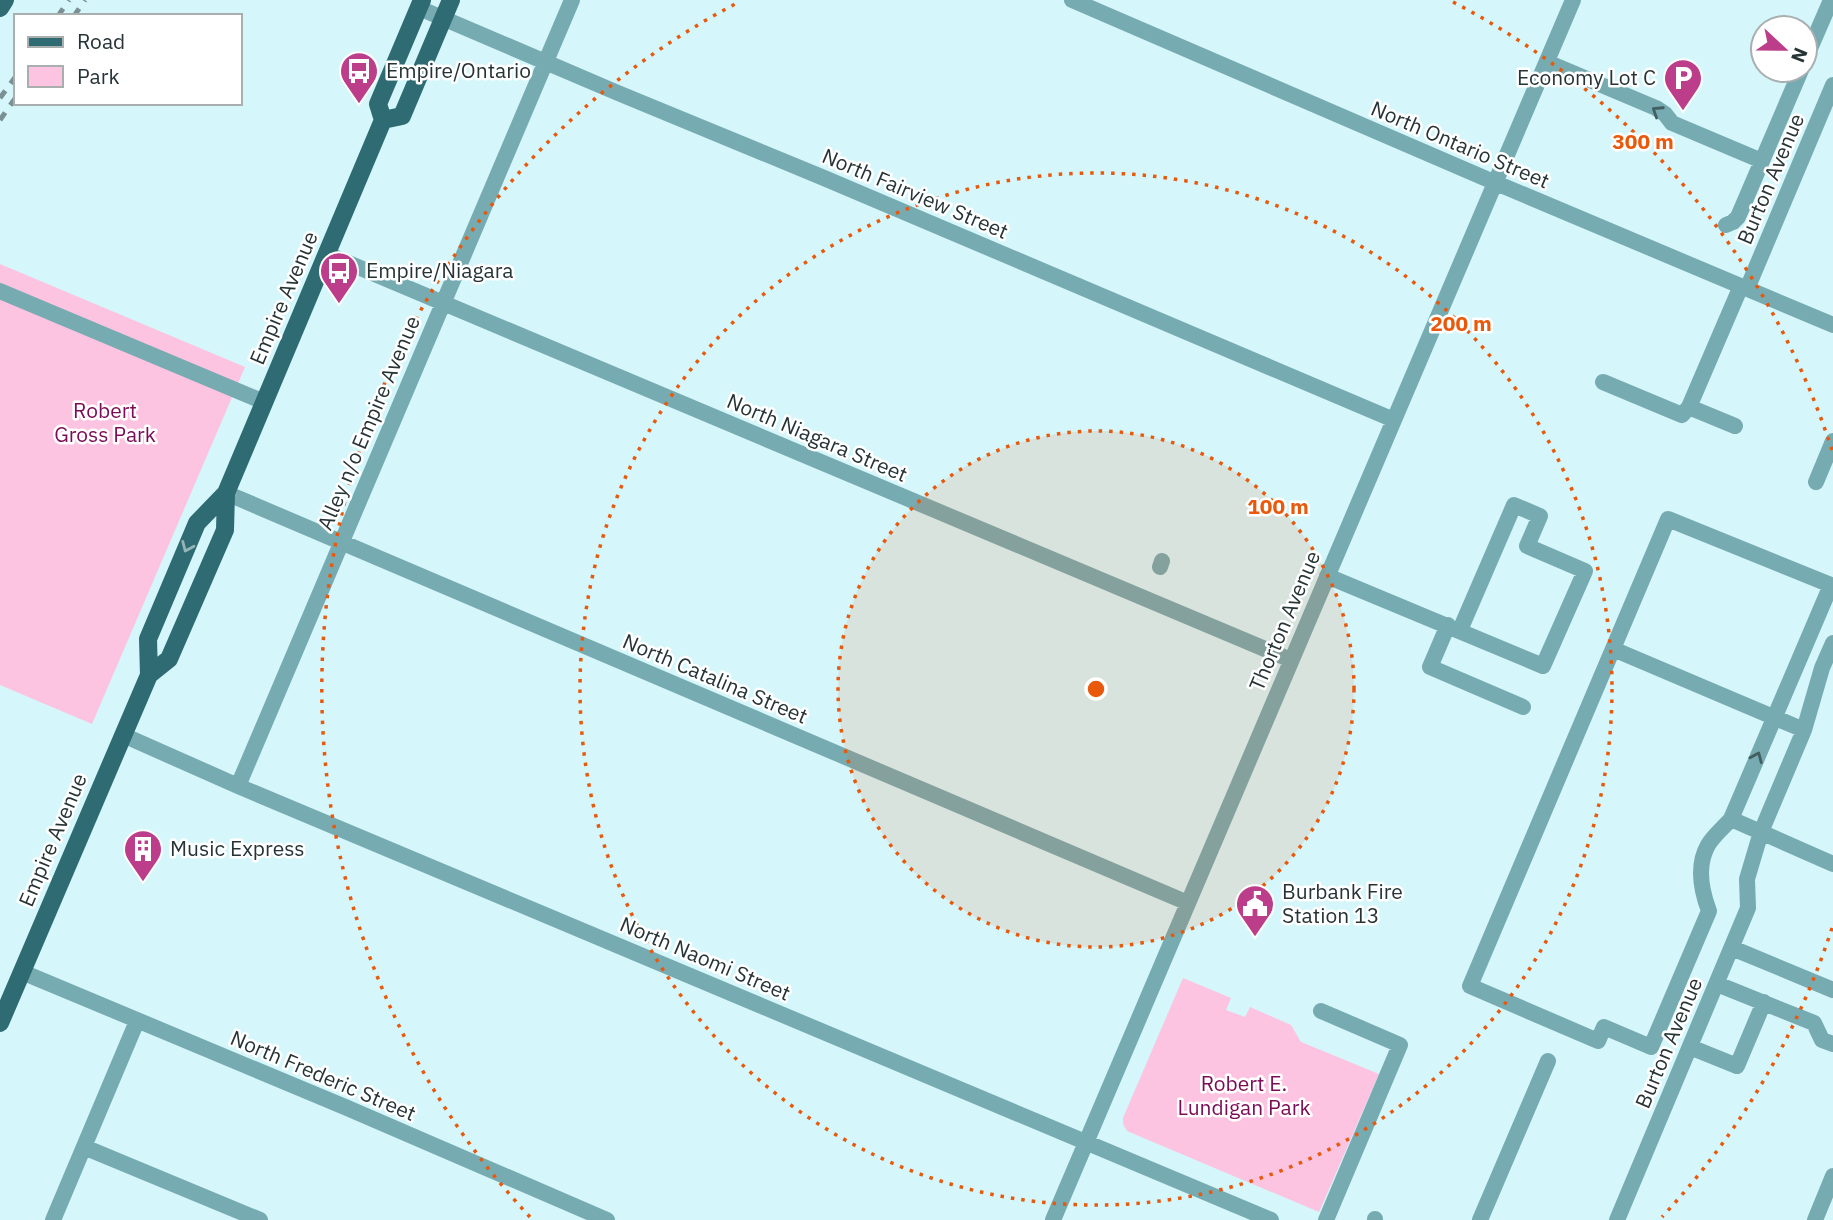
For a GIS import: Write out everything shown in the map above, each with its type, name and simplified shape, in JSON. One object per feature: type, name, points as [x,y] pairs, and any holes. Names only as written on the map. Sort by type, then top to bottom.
[{"type":"main road","points":[[0,8],[5,0]]},
{"type":"main road","points":[[383,120],[402,116],[451,0]]},
{"type":"main road","name":"Empire Avenue","points":[[149,675],[169,659],[225,530],[226,493],[383,120],[378,104],[421,4]]},
{"type":"main road","name":"Empire Avenue","points":[[0,1023],[149,675],[148,639],[197,523],[226,493]]},
{"type":"street","name":"Alley n/o Empire Avenue","points":[[238,786],[572,0]]},
{"type":"street","name":"North Ontario Street","points":[[1072,0],[1833,325]]},
{"type":"street","name":"Thorton Avenue","points":[[1053,1220],[1573,0]]},
{"type":"street","points":[[1819,28],[1831,0]]},
{"type":"street","name":"North Fairview Street","points":[[421,4],[443,18],[1394,420]]},
{"type":"street","points":[[1547,62],[1656,108],[1672,123],[1762,161]]},
{"type":"street","points":[[1726,225],[1738,217],[1795,84]]},
{"type":"street","name":"Burton Avenue","points":[[1689,407],[1827,117],[1833,85]]},
{"type":"street","name":"North Niagara Street","points":[[327,254],[1291,660]]},
{"type":"street","points":[[0,291],[264,402]]},
{"type":"street","points":[[1603,382],[1682,415],[1689,407],[1735,426]]},
{"type":"street","points":[[1815,482],[1833,441]]},
{"type":"street","name":"North Catalina Street","points":[[226,493],[1188,903]]},
{"type":"street","points":[[1327,576],[1454,628],[1544,666],[1585,570],[1527,546],[1540,516],[1514,505],[1454,628],[1430,667],[1523,707]]},
{"type":"street","points":[[1668,519],[1831,585],[1731,820],[1708,845],[1701,868],[1702,891],[1709,911],[1651,1047],[1604,1027],[1598,1041],[1470,986],[1613,649],[1668,519]]},
{"type":"street","name":"Burton Avenue","points":[[1617,1220],[1748,908],[1747,879],[1761,832],[1828,671],[1833,643]]},
{"type":"street","points":[[1613,649],[1804,730]]},
{"type":"street","name":"North Naomi Street","points":[[123,735],[238,786],[1271,1220]]},
{"type":"street","points":[[1731,820],[1833,864]]},
{"type":"street","points":[[1732,948],[1833,990]]},
{"type":"street","name":"North Frederic Street","points":[[22,972],[607,1220]]},
{"type":"street","points":[[1717,984],[1814,1023],[1822,1040],[1833,1045]]},
{"type":"street","points":[[1690,1047],[1737,1066],[1764,1002]]},
{"type":"street","points":[[1321,1011],[1401,1045],[1376,1094],[1326,1220]]},
{"type":"street","points":[[53,1220],[137,1021]]},
{"type":"street","points":[[1480,1220],[1548,1061]]},
{"type":"street","points":[[84,1147],[260,1220]]},
{"type":"street","points":[[1815,1220],[1829,1199],[1833,1177]]},
{"type":"green space","name":"Robert Gross Park","points":[[0,264],[245,367],[92,724],[0,685]]},
{"type":"green space","name":"Robert E. Lundigan Park","points":[[1183,978],[1231,998],[1226,1010],[1245,1017],[1250,1007],[1291,1025],[1301,1042],[1379,1074],[1319,1212],[1127,1131],[1123,1118]]},
{"type":"railway","points":[[59,14],[69,0]]},
{"type":"railway","points":[[75,14],[85,0]]},
{"type":"railway","points":[[0,98],[14,79]]},
{"type":"railway","points":[[0,120],[14,100]]},
{"type":"place","name":"Empire/Ontario","points":[[359,105]]},
{"type":"place","name":"Economy Lot C","points":[[1683,112]]},
{"type":"place","name":"Empire/Niagara","points":[[339,305]]},
{"type":"place","name":"Music Express","points":[[143,883]]},
{"type":"place","name":"Burbank Fire Station 13","points":[[1255,938]]}]
